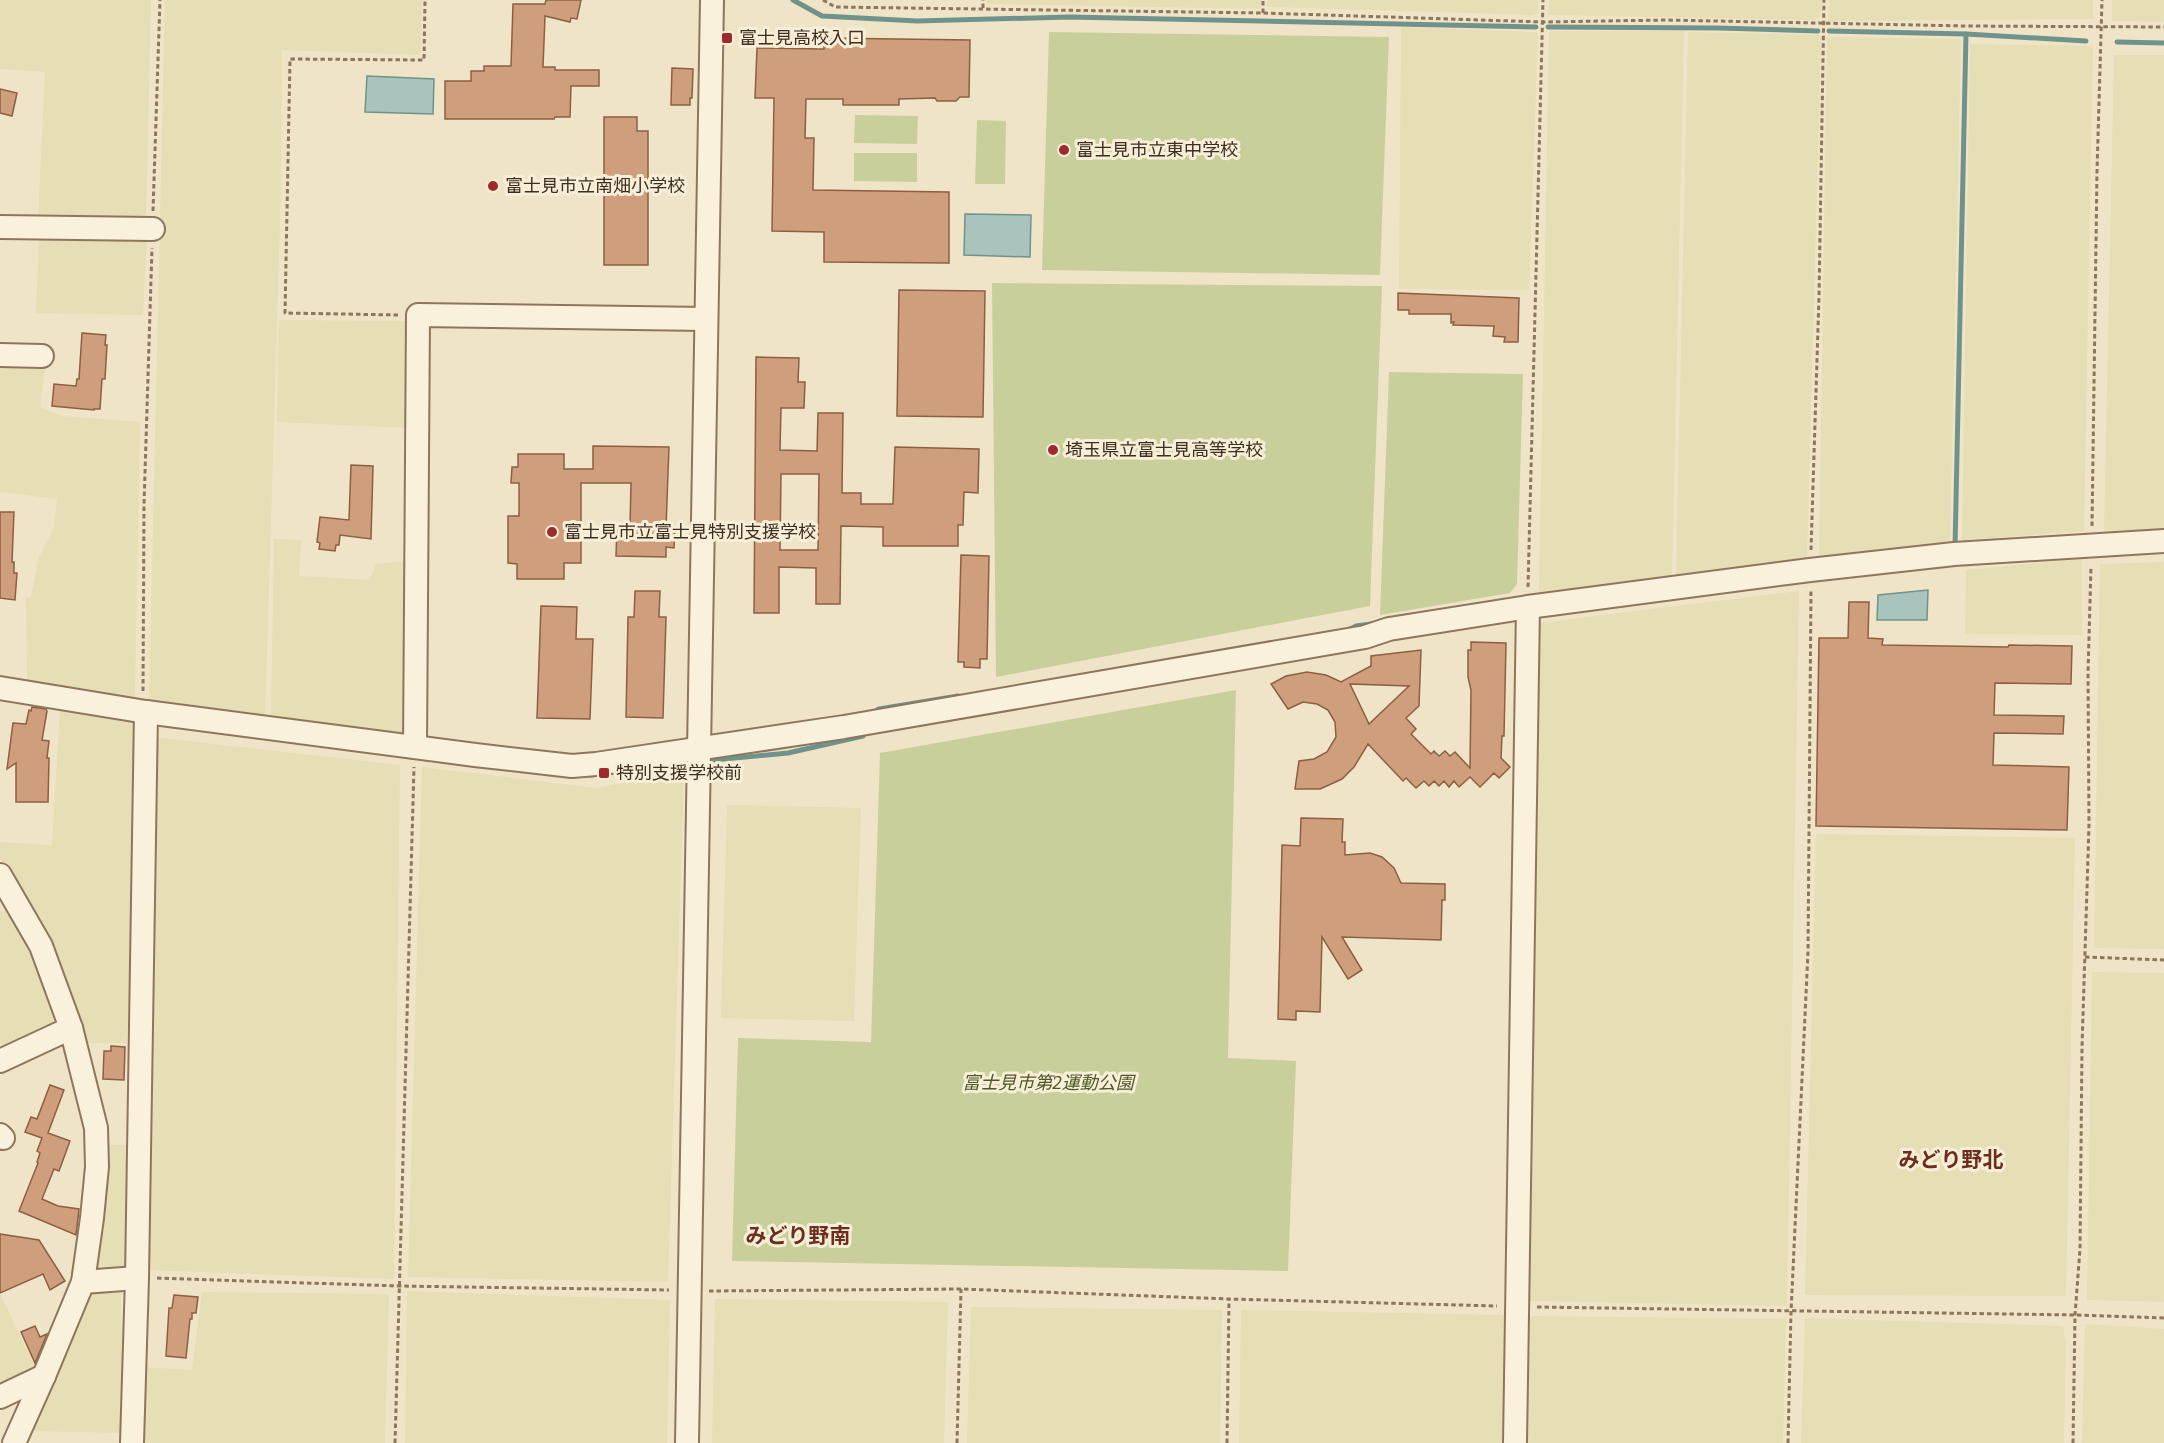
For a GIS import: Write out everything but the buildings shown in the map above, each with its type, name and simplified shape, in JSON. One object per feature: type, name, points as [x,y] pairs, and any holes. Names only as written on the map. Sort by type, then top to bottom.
[{"type":"street","points":[[687,1443],[712,0]]},
{"type":"street","points":[[0,227],[153,229]]},
{"type":"street","points":[[415,747],[418,315],[706,319]]},
{"type":"street","points":[[0,355],[42,356]]},
{"type":"street","points":[[0,688],[144,712],[572,766],[596,765],[867,723],[1365,637],[1389,629],[1528,607],[1810,570],[1954,554],[2164,541]]},
{"type":"street","points":[[1515,1443],[1528,607]]},
{"type":"street","points":[[132,1443],[137,1278],[144,712]]},
{"type":"street","points":[[0,875],[41,946],[70,1028],[96,1128],[97,1167],[83,1282],[14,1443]]},
{"type":"street","points":[[0,1061],[70,1028]]},
{"type":"street","points":[[83,1282],[137,1278]]},
{"type":"street","points":[[0,1397],[44,1376]]},
{"type":"path","points":[[144,712],[144,505],[160,0]]},
{"type":"path","points":[[418,315],[285,313],[290,59],[424,60],[425,0]]},
{"type":"path","points":[[823,0],[835,7],[1263,13],[1543,22],[1666,20],[2164,27]]},
{"type":"path","points":[[983,0],[983,8]]},
{"type":"path","points":[[1263,0],[1263,13]]},
{"type":"path","points":[[1528,607],[1543,0]]},
{"type":"path","points":[[1788,1443],[1791,1312],[1808,952],[1810,570],[1819,296],[1824,0]]},
{"type":"path","points":[[2073,1443],[2075,1315],[2080,1248],[2084,957],[2089,825],[2088,673],[2102,0]]},
{"type":"path","points":[[395,1443],[415,747]]},
{"type":"path","points":[[2084,957],[2164,960]]},
{"type":"path","points":[[137,1278],[398,1286],[691,1291],[961,1289],[1518,1307],[2164,1318]]},
{"type":"path","points":[[957,1443],[961,1289]]},
{"type":"path","points":[[1227,1443],[1229,1299]]},
{"type":"shaded area","points":[[0,0],[151,0],[146,223],[38,220],[45,72],[0,69]]},
{"type":"shaded area","points":[[165,0],[422,0],[421,52],[419,55],[282,50],[281,191],[265,719],[149,702]]},
{"type":"shaded area","points":[[987,0],[1261,0],[1261,9],[987,4]]},
{"type":"shaded area","points":[[1267,0],[1538,0],[1538,13],[1532,15],[1267,7]]},
{"type":"shaded area","points":[[1549,0],[1822,0],[1821,15],[1815,20],[1548,15]]},
{"type":"shaded area","points":[[1829,0],[2093,0],[2093,19],[1828,21]]},
{"type":"shaded area","points":[[2112,0],[2164,0],[2164,22],[2112,21]]},
{"type":"shaded area","points":[[1401,27],[1538,32],[1529,290],[1399,289]]},
{"type":"shaded area","points":[[1549,31],[1684,31],[1672,576],[1539,592]]},
{"type":"shaded area","points":[[1688,32],[1821,35],[1807,559],[1676,575]]},
{"type":"shaded area","points":[[1827,37],[1961,39],[1950,542],[1819,556]]},
{"type":"shaded area","points":[[1970,44],[2093,46],[2084,531],[1962,540]]},
{"type":"shaded area","points":[[2114,55],[2164,55],[2164,531],[2104,532]]},
{"type":"shaded area","points":[[39,236],[147,237],[143,315],[36,313]]},
{"type":"shaded area","points":[[279,320],[409,321],[409,428],[277,422]]},
{"type":"shaded area","points":[[0,364],[45,367],[40,407],[62,416],[140,422],[135,699],[27,681],[26,598],[31,596],[39,557],[54,527],[57,499],[0,492]]},
{"type":"shaded area","points":[[274,539],[301,540],[299,576],[370,580],[376,564],[407,561],[405,737],[271,719]]},
{"type":"shaded area","points":[[2082,559],[2082,635],[1965,634],[1966,570]]},
{"type":"shaded area","points":[[2164,562],[2164,949],[2094,948],[2100,564]]},
{"type":"shaded area","points":[[1799,591],[1787,1306],[1526,1301],[1538,623]]},
{"type":"shaded area","points":[[60,709],[135,722],[134,884],[127,1043],[84,1043],[45,939],[0,858],[0,842],[52,845]]},
{"type":"shaded area","points":[[153,737],[400,765],[394,1279],[146,1270]]},
{"type":"shaded area","points":[[422,767],[596,788],[684,772],[668,1282],[408,1277]]},
{"type":"shaded area","points":[[727,805],[861,808],[854,1021],[721,1018]]},
{"type":"shaded area","points":[[1816,834],[2075,838],[2066,1296],[1805,1295]]},
{"type":"shaded area","points":[[7,909],[35,964],[54,1020],[47,1031],[5,1051],[0,1040],[0,912]]},
{"type":"shaded area","points":[[2092,972],[2164,973],[2164,1302],[2087,1300]]},
{"type":"shaded area","points":[[105,1145],[127,1145],[127,1271],[101,1274],[96,1269]]},
{"type":"shaded area","points":[[87,1290],[121,1290],[122,1433],[30,1431]]},
{"type":"shaded area","points":[[407,1291],[670,1300],[667,1443],[405,1443]]},
{"type":"shaded area","points":[[202,1292],[385,1294],[389,1296],[385,1443],[140,1443],[142,1367],[192,1370]]},
{"type":"shaded area","points":[[0,1294],[38,1373],[0,1390]]},
{"type":"shaded area","points":[[715,1299],[948,1302],[944,1443],[712,1443]]},
{"type":"shaded area","points":[[971,1307],[1222,1310],[1220,1443],[967,1443]]},
{"type":"shaded area","points":[[1241,1310],[1504,1315],[1510,1322],[1507,1443],[1239,1443]]},
{"type":"shaded area","points":[[1533,1316],[1786,1319],[1783,1443],[1523,1443],[1525,1321]]},
{"type":"shaded area","points":[[1805,1318],[2063,1326],[2066,1343],[2064,1443],[1801,1443]]},
{"type":"shaded area","points":[[2085,1324],[2164,1329],[2164,1443],[2082,1443]]},
{"type":"green space","points":[[1049,32],[1389,37],[1380,275],[1042,270]]},
{"type":"green space","points":[[855,115],[918,116],[917,144],[854,143]]},
{"type":"green space","points":[[977,120],[1006,121],[1005,184],[975,184]]},
{"type":"green space","points":[[854,153],[917,153],[917,182],[854,181]]},
{"type":"green space","points":[[992,283],[1382,286],[1370,606],[996,677]]},
{"type":"green space","points":[[1389,372],[1523,374],[1517,584],[1510,593],[1380,615]]},
{"type":"green space","name":"富士見市第2運動公園","points":[[1236,690],[1228,1058],[1296,1061],[1288,1271],[732,1261],[738,1038],[871,1042],[880,753]]},
{"type":"water","points":[[367,76],[434,79],[433,114],[365,112]]},
{"type":"water","points":[[965,214],[1031,215],[1030,257],[964,255]]},
{"type":"water","points":[[1928,590],[1927,620],[1877,620],[1878,595]]},
{"type":"waterway","points":[[793,0],[822,16],[917,21],[1069,17],[1536,27]]},
{"type":"waterway","points":[[1548,27],[1818,31]]},
{"type":"waterway","points":[[1829,31],[1966,34],[2086,41]]},
{"type":"waterway","points":[[1955,548],[1966,34]]},
{"type":"waterway","points":[[2117,42],[2164,43]]},
{"type":"waterway","points":[[1348,630],[1356,626],[1371,624]]},
{"type":"waterway","points":[[874,712],[879,709],[958,696]]},
{"type":"waterway","points":[[703,761],[788,753],[863,736],[866,728]]},
{"type":"waterway","points":[[673,764],[694,762]]},
{"type":"waterway","points":[[590,775],[616,772]]},
{"type":"place","name":"富士見高校入口","points":[[727,38]]},
{"type":"place","name":"富士見市立東中学校","points":[[1064,150]]},
{"type":"place","name":"富士見市立南畑小学校","points":[[493,186]]},
{"type":"place","name":"埼玉県立富士見高等学校","points":[[1053,450]]},
{"type":"place","name":"富士見市立富士見特別支援学校","points":[[552,532]]},
{"type":"place","name":"特別支援学校前","points":[[604,773]]},
{"type":"district","name":"みどり野北","points":[[1951,1160]]},
{"type":"district","name":"みどり野南","points":[[798,1236]]}]
